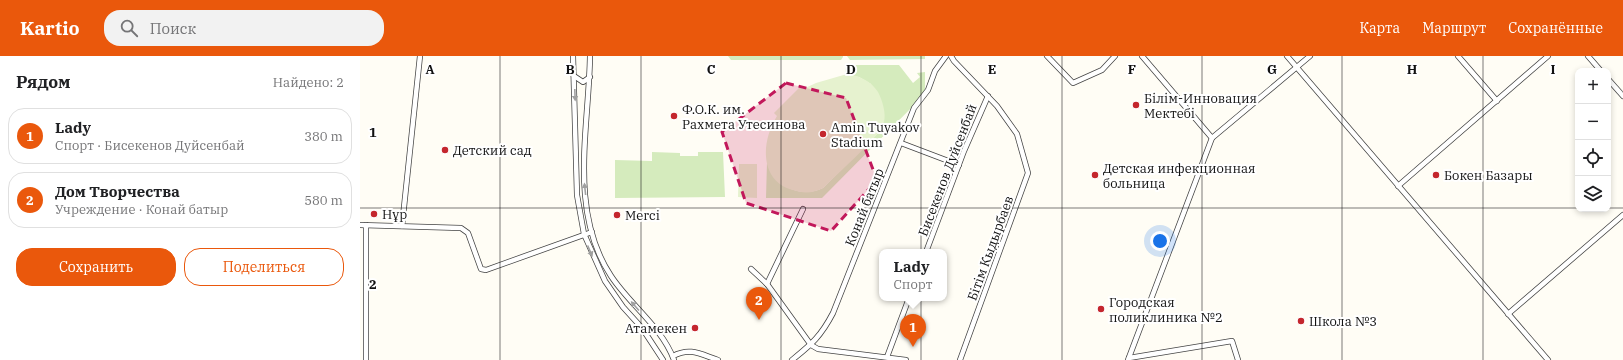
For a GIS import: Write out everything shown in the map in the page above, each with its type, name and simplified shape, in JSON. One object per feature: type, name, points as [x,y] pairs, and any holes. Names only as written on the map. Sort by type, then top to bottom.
[{"type":"street","points":[[402,226],[420,56]]},
{"type":"street","points":[[573,56],[576,196],[584,234],[605,281],[623,306],[642,328],[663,360]]},
{"type":"street","points":[[590,56],[584,175],[588,213],[592,232],[610,275],[663,337],[674,358],[683,351],[691,351],[718,360]]},
{"type":"street","name":"Конай батыр","points":[[792,360],[811,345],[823,332],[833,313],[902,143],[914,108],[928,90],[935,71],[946,56]]},
{"type":"street","name":"Бiтiм Кыдырбаев","points":[[951,56],[988,96],[1017,134],[1028,173],[960,360]]},
{"type":"street","points":[[1047,56],[1073,83],[1085,79],[1102,70],[1115,56]]},
{"type":"street","points":[[1142,56],[1212,138]]},
{"type":"street","points":[[1287,56],[1548,360]]},
{"type":"street","points":[[1128,359],[1212,138],[1310,56]]},
{"type":"street","points":[[1458,56],[1497,101]]},
{"type":"street","points":[[1398,186],[1548,56]]},
{"type":"street","points":[[1588,56],[1598,68]]},
{"type":"street","points":[[574,76],[583,82],[590,76]]},
{"type":"street","points":[[1611,82],[1623,96]]},
{"type":"street","name":"Бисекенов Дуйсенбай","points":[[927,249],[959,165],[988,96]]},
{"type":"street","points":[[902,143],[959,165]]},
{"type":"street","points":[[767,284],[804,209]]},
{"type":"street","points":[[1508,314],[1623,215]]},
{"type":"street","points":[[360,225],[456,226],[464,229],[468,233],[481,269],[486,270],[592,232]]},
{"type":"street","points":[[366,225],[366,360]]},
{"type":"street","points":[[751,269],[767,284],[811,345],[818,349],[887,356],[906,360]]},
{"type":"street","points":[[887,356],[908,301]]},
{"type":"street","points":[[1128,359],[1232,341],[1238,360]]},
{"type":"highlighted area","points":[[786,83],[846,98],[877,180],[831,231],[746,203],[722,132]]},
{"type":"green space","points":[[728,56],[843,57],[841,60],[731,60]]},
{"type":"green space","points":[[847,56],[925,56],[925,59],[850,60]]},
{"type":"green space","points":[[846,65],[899,65],[913,83],[920,77],[917,73],[925,72],[925,94],[822,198],[766,198],[767,162],[775,178],[782,184],[797,191],[815,191],[823,188],[879,132],[871,84],[859,77],[845,75]]},
{"type":"green space","name":"Amin Tuyakov Stadium","points":[[847,74],[865,80],[878,92],[884,108],[885,117],[883,125],[865,148],[823,188],[812,192],[805,192],[793,190],[782,185],[774,178],[766,159],[768,137],[777,116],[774,113],[800,87],[803,89],[816,83]]},
{"type":"green space","points":[[652,152],[680,153],[680,156],[698,156],[698,152],[723,152],[725,197],[615,198],[615,160],[652,161]]},
{"type":"green space","points":[[739,164],[757,164],[757,198],[738,197]]},
{"type":"place","name":"Білім-Инновация Мектебі","points":[[1136,105]]},
{"type":"place","name":"Ф.О.К. им. Рахмета Утесинова","points":[[674,116]]},
{"type":"place","name":"Amin Tuyakov Stadium","points":[[823,134]]},
{"type":"place","name":"Детский сад","points":[[445,150]]},
{"type":"place","name":"Детская инфекционная больница","points":[[1095,175]]},
{"type":"place","name":"Бокен Базары","points":[[1436,175]]},
{"type":"place","name":"Нұр","points":[[374,214]]},
{"type":"place","name":"Merci","points":[[617,215]]},
{"type":"place","name":"Городская поликлиника №2","points":[[1101,309]]},
{"type":"place","name":"Дом Творчества","points":[[759,320]]},
{"type":"place","name":"Школа №3","points":[[1301,321]]},
{"type":"place","name":"Атамекен","points":[[695,328]]},
{"type":"place","name":"Lady","points":[[913,347]]}]
